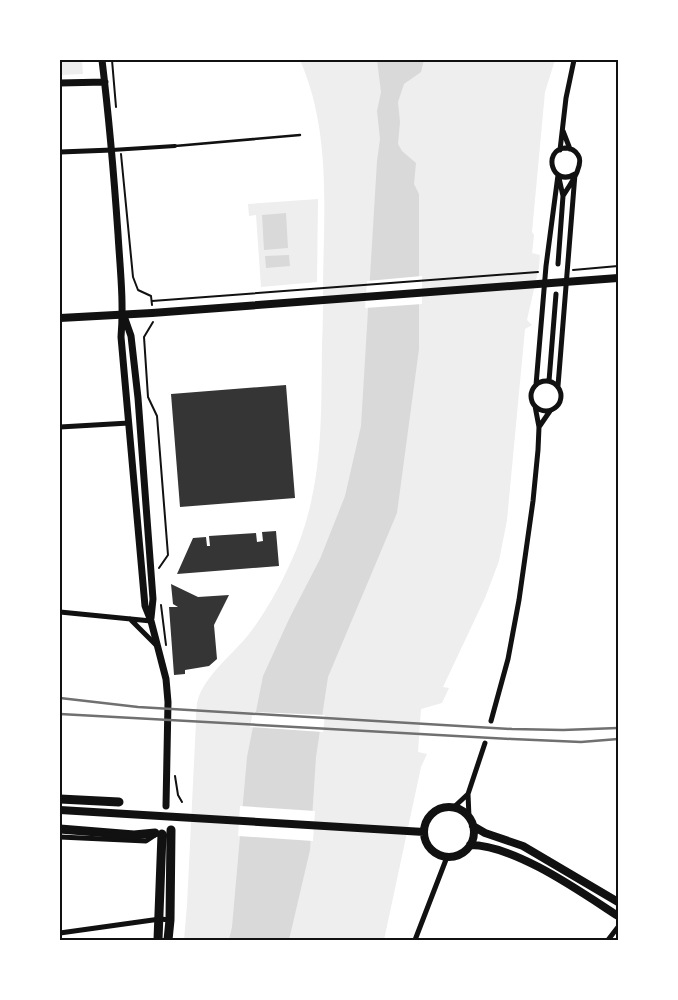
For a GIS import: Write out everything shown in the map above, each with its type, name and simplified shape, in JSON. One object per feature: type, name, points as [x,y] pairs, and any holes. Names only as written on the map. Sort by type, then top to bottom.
[{"type":"main road","points":[[60,318],[152,313],[618,278]]},
{"type":"main road","points":[[60,799],[119,802]]},
{"type":"main road","points":[[453,808],[460,810],[469,817],[474,835],[470,845],[461,854],[447,857],[437,854],[429,847],[424,832],[429,818],[438,810],[453,808]]},
{"type":"main road","points":[[60,810],[424,832]]},
{"type":"main road","points":[[473,826],[485,834],[523,846],[618,902]]},
{"type":"main road","points":[[60,829],[134,835],[158,834],[160,919],[158,940]]},
{"type":"main road","points":[[168,940],[171,830]]},
{"type":"main road","points":[[470,845],[484,845],[518,857],[569,884],[618,916]]},
{"type":"street","points":[[102,60],[116,150],[123,314],[121,337],[145,606],[151,620],[166,678],[168,702],[166,806]]},
{"type":"street","points":[[560,150],[566,98],[574,60]]},
{"type":"street","points":[[60,83],[105,82]]},
{"type":"street","points":[[563,131],[570,149]]},
{"type":"street","points":[[60,152],[175,146]]},
{"type":"street","points":[[558,264],[563,196],[558,175],[552,168],[552,160],[553,155],[560,150],[570,149],[577,153],[581,162],[563,196]]},
{"type":"street","points":[[558,175],[567,177],[575,174]]},
{"type":"street","points":[[539,427],[551,411],[558,406],[562,398],[558,386],[575,174]]},
{"type":"street","points":[[536,385],[541,283],[546,272],[558,175]]},
{"type":"street","points":[[549,381],[556,294]]},
{"type":"street","points":[[123,314],[131,336],[138,398],[153,599],[151,620]]},
{"type":"street","points":[[492,721],[508,659],[519,600],[533,501],[539,427],[531,393],[540,382],[549,381],[558,386]]},
{"type":"street","points":[[535,406],[542,411],[551,411]]},
{"type":"street","points":[[60,427],[129,423]]},
{"type":"street","points":[[60,612],[151,620]]},
{"type":"street","points":[[130,618],[159,651]]},
{"type":"street","points":[[469,817],[468,794],[485,743]]},
{"type":"street","points":[[453,808],[468,794]]},
{"type":"street","points":[[60,837],[146,841],[158,834]]},
{"type":"street","points":[[415,940],[447,857]]},
{"type":"street","points":[[60,933],[160,919],[170,920]]},
{"type":"street","points":[[608,940],[618,927]]},
{"type":"lane","points":[[175,146],[300,135]]},
{"type":"path","points":[[112,60],[117,114]]},
{"type":"path","points":[[116,150],[133,277],[138,290],[151,296]]},
{"type":"path","points":[[568,270],[618,266]]},
{"type":"path","points":[[152,301],[546,272]]},
{"type":"path","points":[[154,324],[144,337],[148,397],[158,416],[168,555]]},
{"type":"shaded area","points":[[60,60],[82,60],[83,74],[60,75]]},
{"type":"shaded area","points":[[300,60],[555,60],[545,92],[532,232],[534,235],[532,253],[540,255],[539,267],[527,320],[532,325],[525,329],[507,520],[499,561],[485,598],[443,687],[449,688],[442,703],[421,709],[418,752],[427,754],[421,767],[384,940],[184,940],[198,699],[203,687],[255,626],[271,601],[285,575],[300,539],[315,485],[321,402],[324,170],[317,114]]},
{"type":"shaded area","points":[[377,60],[424,60],[421,72],[404,84],[398,102],[400,122],[398,144],[402,151],[416,163],[414,184],[419,194],[419,349],[397,513],[328,677],[316,757],[310,850],[289,940],[229,940],[232,927],[247,757],[263,676],[290,617],[320,559],[345,496],[361,426],[377,161],[380,139],[377,111],[381,92]]},
{"type":"shaded area","points":[[318,199],[317,282],[261,287],[256,215],[249,216],[248,204]]},
{"type":"shaded area","points":[[286,213],[288,248],[264,250],[262,215]]},
{"type":"shaded area","points":[[289,255],[290,266],[266,268],[265,256]]},
{"type":"pier","points":[[422,276],[422,304],[365,308],[367,281]]},
{"type":"pier","points":[[253,712],[325,715],[323,732],[250,727]]},
{"type":"pier","points":[[240,806],[315,811],[313,841],[238,836]]},
{"type":"building","points":[[286,385],[295,498],[180,507],[171,394]]},
{"type":"building","points":[[276,531],[279,566],[177,574],[193,538],[206,537],[207,546],[210,546],[209,536],[256,533],[257,542],[263,541],[262,532]]},
{"type":"building","points":[[171,584],[198,597],[229,595],[214,625],[217,659],[209,666],[185,670],[185,674],[174,675],[169,607],[178,607],[173,604]]},
{"type":"railway","points":[[60,698],[138,707],[512,729],[618,728]]},
{"type":"railway","points":[[60,714],[512,739],[581,742],[618,739]]}]
